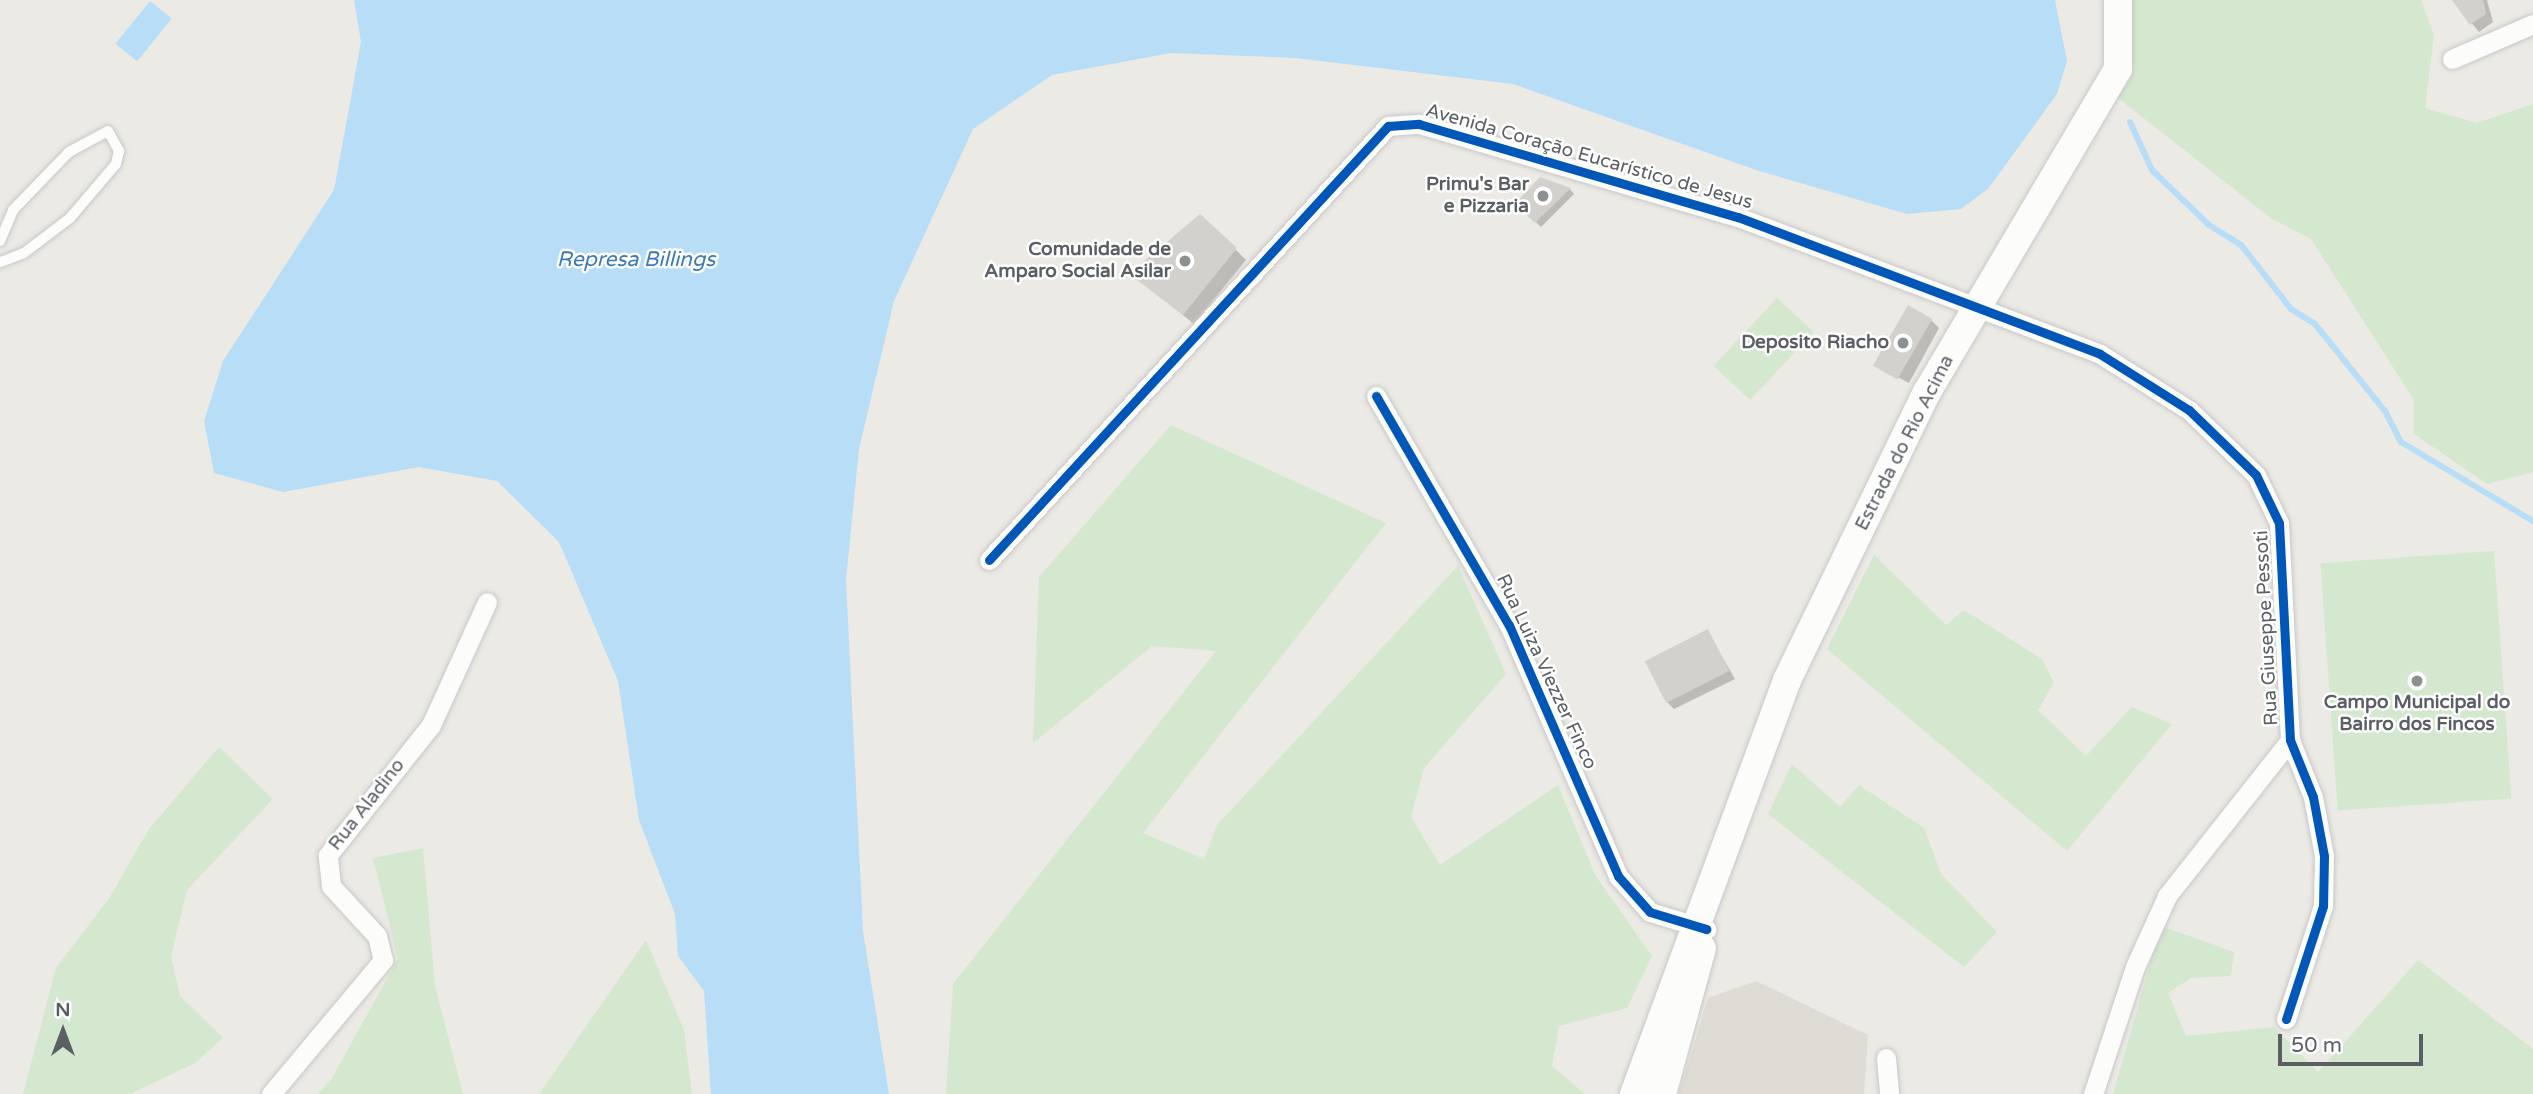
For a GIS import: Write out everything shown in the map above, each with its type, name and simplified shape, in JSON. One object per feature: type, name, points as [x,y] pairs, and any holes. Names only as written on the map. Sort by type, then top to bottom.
[{"type":"main road","name":"Estrada do Rio Acima","points":[[1634,1094],[1701,919],[1787,680],[1927,392],[2091,122],[2118,69],[2120,12]]},
{"type":"main road","name":"Estrada do Rio Acima","points":[[1662,1094],[1701,919]]},
{"type":"street","points":[[2104,0],[2120,12]]},
{"type":"street","points":[[2452,59],[2533,24]]},
{"type":"street","name":"Avenida Coração Eucarístico de Jesus","points":[[989,560],[1380,132],[1396,124],[1419,124],[1738,217],[1977,306]]},
{"type":"street","name":"Rua Giuseppe Pessoti","points":[[1977,306],[2146,378],[2256,475],[2272,500],[2282,542],[2290,740],[2319,819],[2325,890],[2286,1019]]},
{"type":"street","name":"Rua Luiza Viezzer Finco","points":[[1376,396],[1509,625],[1618,876],[1650,912],[1701,919]]},
{"type":"street","name":"Rua Aladino","points":[[271,1094],[383,960],[377,936],[331,886],[328,855],[431,725],[487,602]]},
{"type":"street","points":[[2094,1094],[2135,967],[2167,896],[2290,740]]},
{"type":"street","points":[[1886,1058],[1888,1094]]},
{"type":"lane","points":[[0,241],[13,211],[69,152],[108,131],[119,151],[116,164],[69,218],[24,253],[0,262]]},
{"type":"shaded area","points":[[1756,981],[1868,1035],[1864,1094],[1679,1094],[1708,998]]},
{"type":"green space","points":[[2130,0],[2421,0],[2434,35],[2425,108],[2477,123],[2533,104],[2533,472],[2487,484],[2414,434],[2414,400],[2311,239],[2272,219],[2113,94]]},
{"type":"green space","points":[[1777,298],[1814,332],[1750,400],[1714,366]]},
{"type":"green space","points":[[1171,425],[1386,523],[1143,833],[1204,859],[1217,825],[1458,566],[1506,674],[1424,768],[1411,817],[1440,865],[1558,785],[1595,875],[1652,956],[1627,1008],[1559,1026],[1552,1066],[1585,1094],[946,1094],[953,984],[1216,651],[1152,646],[1033,743],[1039,577]]},
{"type":"green space","name":"Campo Municipal do Bairro dos Fincos","points":[[2494,551],[2511,798],[2338,811],[2320,563]]},
{"type":"green space","points":[[1874,555],[1946,625],[1964,610],[2042,659],[2054,682],[2038,710],[2086,756],[2132,707],[2172,724],[2067,851],[1827,649]]},
{"type":"green space","points":[[219,747],[273,799],[187,890],[171,956],[180,996],[223,1038],[195,1063],[130,1094],[23,1094],[56,968],[110,897],[149,829]]},
{"type":"green space","points":[[1792,764],[1840,807],[1859,785],[1924,828],[1941,874],[1997,932],[1964,967],[1768,814]]},
{"type":"green space","points":[[423,848],[435,986],[463,1094],[318,1094],[332,1078],[398,959],[373,858]]},
{"type":"green space","points":[[2161,926],[2234,952],[2231,976],[2191,978],[2168,993],[2186,1036],[2274,1027],[2318,1072],[2418,960],[2533,1049],[2533,1094],[2113,1094]]},
{"type":"green space","points":[[646,940],[684,1030],[692,1094],[539,1094]]},
{"type":"water","name":"Represa Billings","points":[[354,0],[2055,0],[2067,61],[2057,94],[1988,189],[1961,209],[1907,214],[1759,171],[1513,84],[1295,58],[1171,53],[1052,75],[973,129],[894,301],[859,449],[846,580],[863,931],[889,1094],[711,1094],[704,991],[678,956],[675,914],[639,820],[618,681],[559,542],[497,481],[419,467],[283,492],[214,473],[204,421],[223,361],[334,190],[361,42]]},
{"type":"water","points":[[150,1],[172,19],[137,61],[115,44]]},
{"type":"building","points":[[2452,0],[2483,0],[2486,14],[2470,25]]},
{"type":"building","name":"Primu's Bar e Pizzaria","points":[[1540,177],[1571,188],[1535,223],[1515,204]]},
{"type":"building","name":"Comunidade de Amparo Social Asilar","points":[[1200,214],[1237,248],[1183,315],[1129,274]]},
{"type":"building","name":"Deposito Riacho","points":[[1908,305],[1932,319],[1897,380],[1873,366]]},
{"type":"building","points":[[1708,629],[1729,671],[1666,703],[1645,661]]},
{"type":"waterway","points":[[2130,122],[2152,170],[2209,225],[2242,246],[2291,309],[2315,324],[2385,411],[2401,442],[2533,521]]},
{"type":"cycle path","points":[[989,560],[1388,126],[1419,124],[1738,217],[2100,354],[2189,410],[2256,475],[2279,523],[2290,740],[2313,797],[2324,856],[2323,906],[2286,1019]]},
{"type":"cycle path","points":[[1376,396],[1509,625],[1618,876],[1650,912],[1706,929]]},
{"type":"place","name":"Primu's Bar e Pizzaria","points":[[1543,196]]},
{"type":"place","name":"Comunidade de Amparo Social Asilar","points":[[1185,261]]},
{"type":"place","name":"Deposito Riacho","points":[[1903,343]]},
{"type":"place","name":"Campo Municipal do Bairro dos Fincos","points":[[2417,681]]}]
